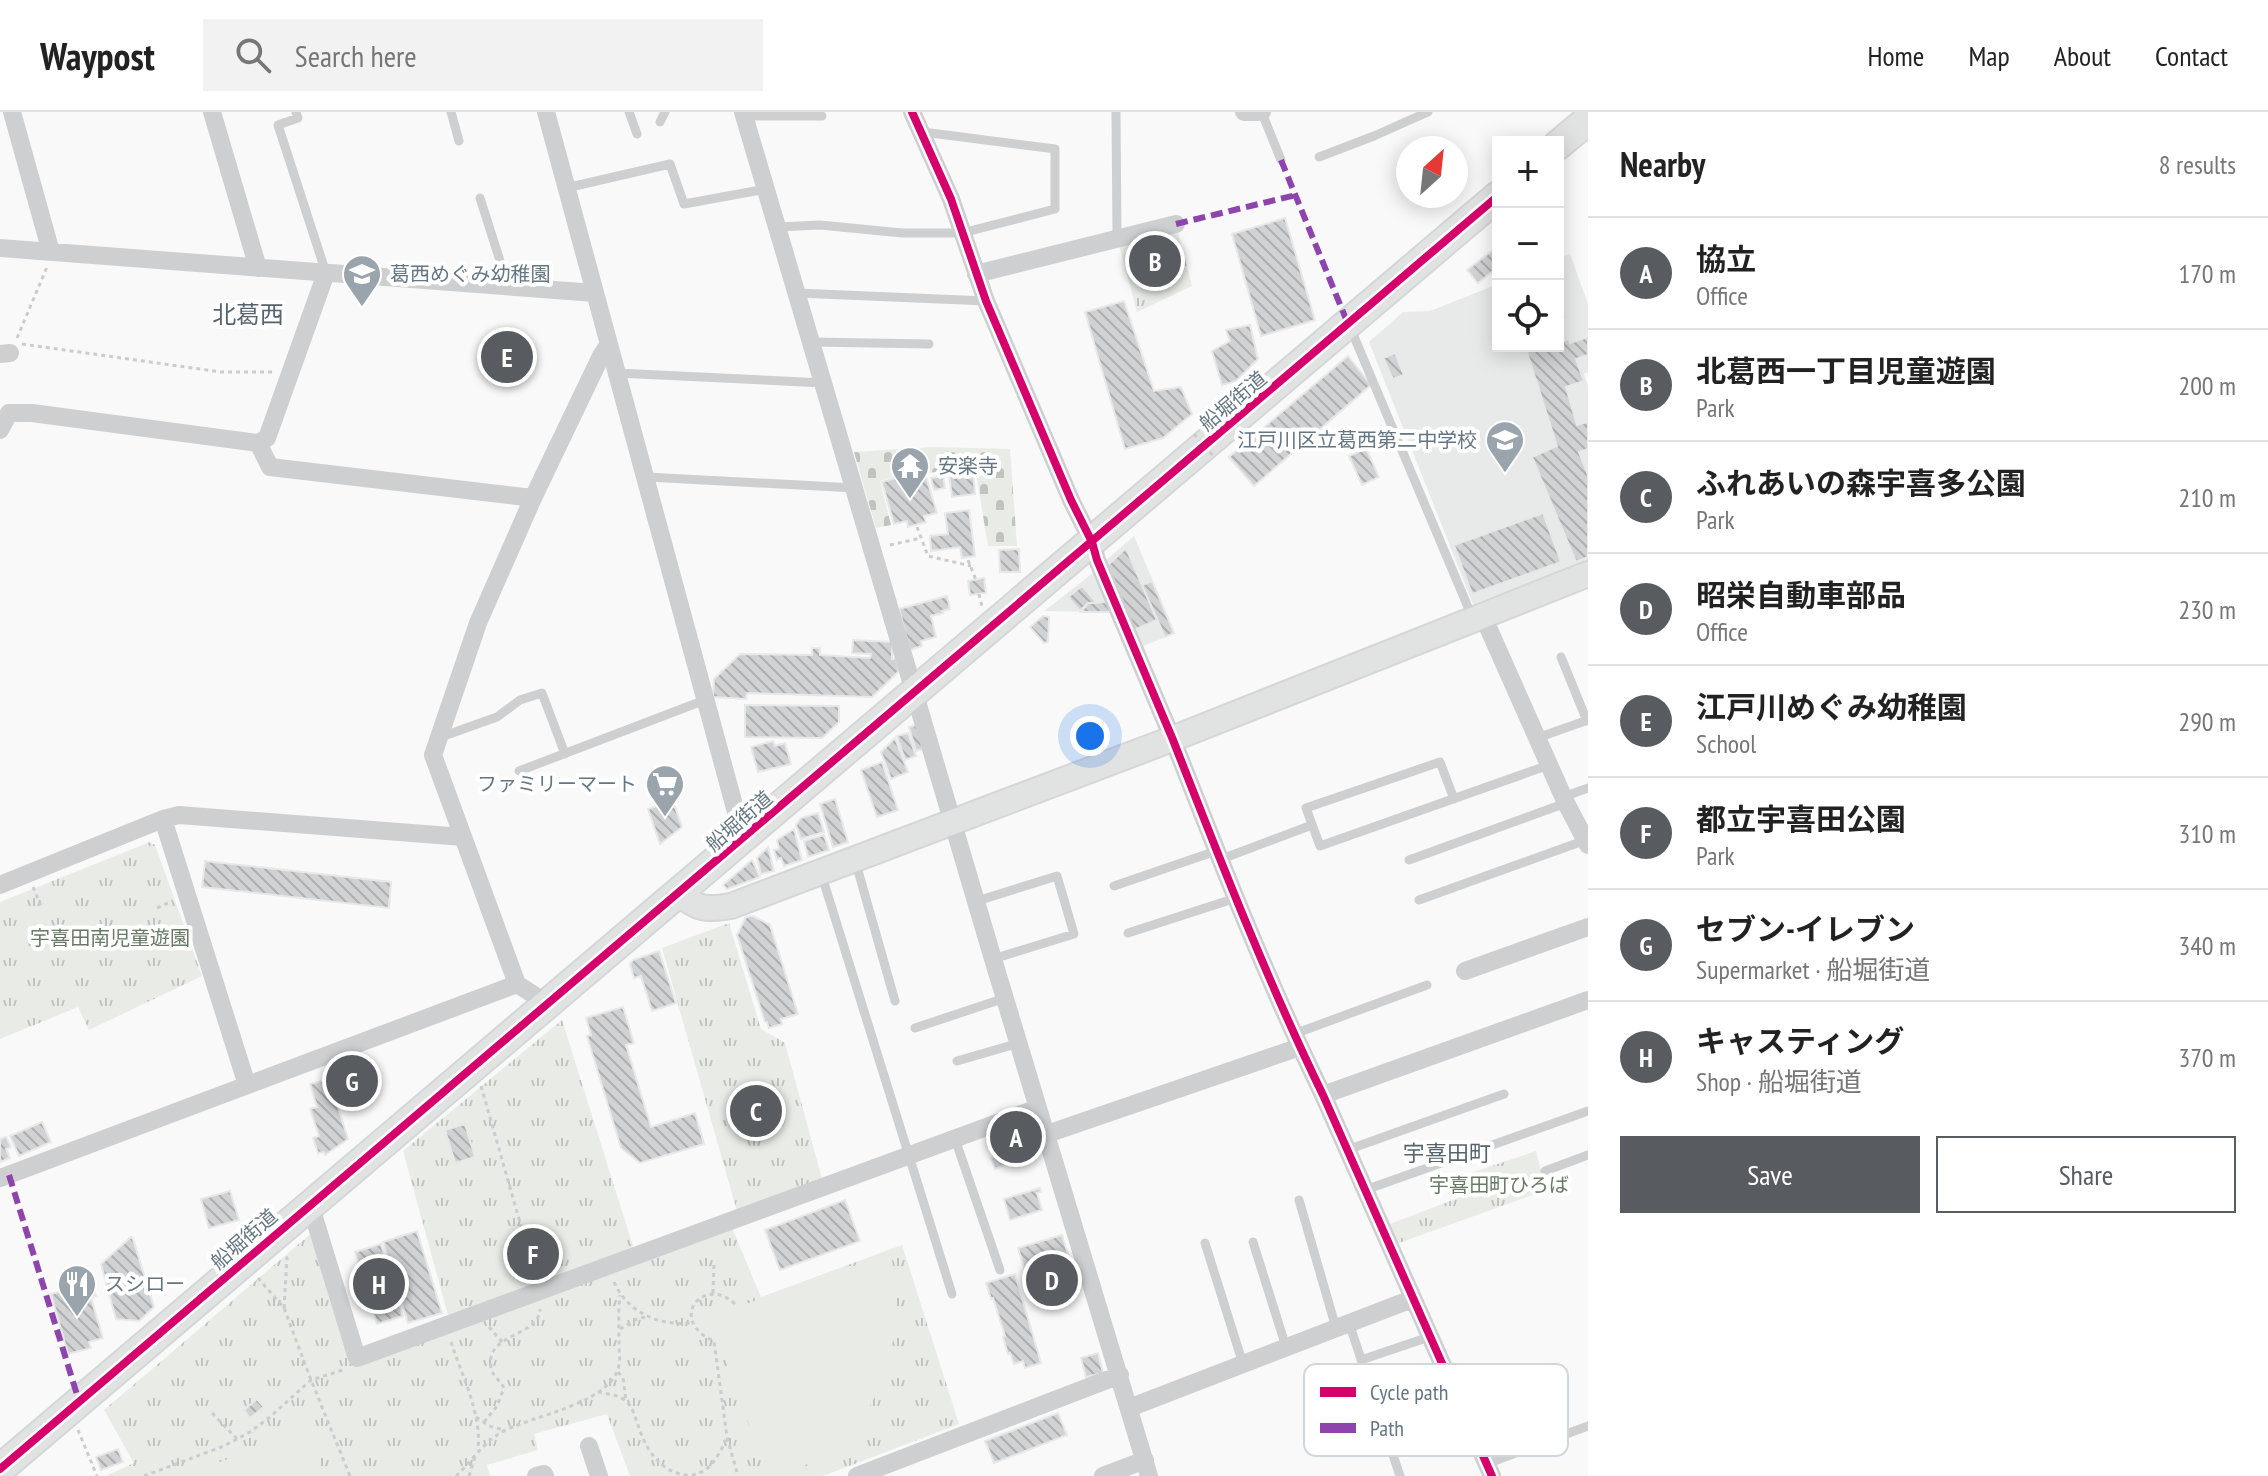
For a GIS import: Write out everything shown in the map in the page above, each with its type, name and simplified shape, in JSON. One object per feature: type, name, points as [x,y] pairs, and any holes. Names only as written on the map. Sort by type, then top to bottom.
[{"type":"main road","points":[[1564,140],[1588,120]]},
{"type":"main road","name":"船堀街道","points":[[0,1469],[1492,201]]},
{"type":"street","points":[[12,112],[51,252]]},
{"type":"street","points":[[212,112],[258,268]]},
{"type":"street","points":[[546,112],[743,838]]},
{"type":"street","points":[[912,112],[951,199],[986,301],[1092,542],[1218,856],[1441,1364]]},
{"type":"street","points":[[1244,112],[1265,113]]},
{"type":"street","points":[[744,114],[1147,1468],[1103,1476]]},
{"type":"street","points":[[976,274],[1176,224]]},
{"type":"street","points":[[0,248],[595,293]]},
{"type":"street","points":[[0,430],[9,413],[32,413],[258,443],[267,438],[326,273]]},
{"type":"street","points":[[548,1004],[517,984],[433,755],[478,623],[533,498],[609,344]]},
{"type":"street","points":[[258,443],[270,467],[533,498]]},
{"type":"street","points":[[679,893],[701,908],[731,906],[1172,739],[1588,574]]},
{"type":"street","points":[[1478,618],[1587,842]]},
{"type":"street","points":[[0,885],[179,815],[463,837]]},
{"type":"street","points":[[163,819],[247,1085]]},
{"type":"street","points":[[1465,971],[1588,927]]},
{"type":"street","points":[[0,1178],[517,984]]},
{"type":"street","points":[[1323,1095],[1588,1000]]},
{"type":"street","points":[[1047,1134],[1297,1040]]},
{"type":"street","points":[[310,1204],[357,1358],[1038,1108]]},
{"type":"street","points":[[1129,1408],[1412,1299]]},
{"type":"street","points":[[857,1476],[900,1468],[1120,1375]]},
{"type":"street","points":[[589,1446],[599,1476]]},
{"type":"street","points":[[536,1476],[545,1476]]},
{"type":"lane","points":[[296,112],[298,118],[278,125],[326,273]]},
{"type":"lane","points":[[451,112],[459,141]]},
{"type":"lane","points":[[629,112],[637,134]]},
{"type":"lane","points":[[660,122],[665,112]]},
{"type":"lane","points":[[1116,112],[1117,237]]},
{"type":"lane","points":[[1319,157],[1428,112]]},
{"type":"lane","points":[[1265,113],[1281,160]]},
{"type":"lane","points":[[744,114],[822,116]]},
{"type":"lane","points":[[778,227],[820,225],[902,233],[962,233],[1055,209],[1055,149],[920,131]]},
{"type":"lane","points":[[566,188],[670,164],[684,204],[766,189]]},
{"type":"lane","points":[[480,198],[508,287]]},
{"type":"lane","points":[[797,293],[986,301]]},
{"type":"lane","points":[[1348,324],[1478,618]]},
{"type":"lane","points":[[812,342],[929,344]]},
{"type":"lane","points":[[617,373],[824,383]]},
{"type":"lane","points":[[647,477],[856,488]]},
{"type":"lane","points":[[1537,738],[1587,721],[1561,657]]},
{"type":"lane","points":[[438,738],[497,717],[520,700],[542,693],[565,754]]},
{"type":"lane","points":[[519,771],[705,700]]},
{"type":"lane","points":[[1454,799],[1440,762],[1306,808],[1320,846],[1454,799],[1549,765]]},
{"type":"lane","points":[[1409,860],[1588,788]]},
{"type":"lane","points":[[1114,886],[1312,825]]},
{"type":"lane","points":[[1419,900],[1587,842]]},
{"type":"lane","points":[[855,860],[895,1001]]},
{"type":"lane","points":[[821,873],[952,1294]]},
{"type":"lane","points":[[977,901],[1057,876],[1074,934],[993,959]]},
{"type":"lane","points":[[1128,933],[1236,898]]},
{"type":"lane","points":[[1297,1040],[1427,985]]},
{"type":"lane","points":[[915,1028],[1005,998]]},
{"type":"lane","points":[[957,1061],[1019,1043]]},
{"type":"lane","points":[[1347,1150],[1504,1094]]},
{"type":"lane","points":[[1365,1190],[1588,1111]]},
{"type":"lane","points":[[955,1139],[1000,1270]]},
{"type":"lane","points":[[1545,1171],[1588,1155]]},
{"type":"lane","points":[[1299,1200],[1342,1326],[1362,1364]]},
{"type":"lane","points":[[1253,1242],[1286,1347]]},
{"type":"lane","points":[[1205,1243],[1243,1364]]},
{"type":"lane","points":[[1361,1360],[1429,1337]]},
{"type":"lane","points":[[1568,1435],[1588,1426]]},
{"type":"lane","points":[[1393,1456],[1400,1476]]},
{"type":"lane","points":[[1489,1470],[1520,1456]]},
{"type":"path","points":[[51,252],[44,277],[14,343],[221,372],[290,374]]},
{"type":"path","points":[[1194,434],[1215,458]]},
{"type":"path","points":[[917,527],[928,556],[971,566]]},
{"type":"path","points":[[874,549],[921,538]]},
{"type":"path","points":[[968,560],[976,580]]},
{"type":"path","points":[[979,594],[983,610]]},
{"type":"path","points":[[32,884],[41,906]]},
{"type":"path","points":[[157,908],[177,900]]},
{"type":"path","points":[[479,1084],[483,1089],[537,1280]]},
{"type":"path","points":[[282,1252],[287,1258],[284,1308]]},
{"type":"path","points":[[713,1293],[714,1264]]},
{"type":"path","points":[[255,1274],[284,1308],[350,1476]]},
{"type":"path","points":[[611,1275],[620,1295],[647,1317],[674,1325],[691,1323]]},
{"type":"path","points":[[735,1304],[727,1296],[713,1293],[699,1298],[692,1308],[691,1323],[699,1334],[714,1341],[727,1437],[738,1476]]},
{"type":"path","points":[[456,1476],[478,1450],[504,1430],[565,1409],[609,1383],[618,1372],[620,1295]]},
{"type":"path","points":[[484,1422],[497,1406],[504,1388],[494,1377],[490,1366],[492,1356],[502,1342],[536,1323],[540,1314],[539,1301]]},
{"type":"path","points":[[620,1329],[647,1317]]},
{"type":"path","points":[[483,1322],[502,1342]]},
{"type":"path","points":[[449,1334],[480,1435],[469,1476]]},
{"type":"path","points":[[144,1476],[237,1439],[270,1417],[311,1380],[355,1369]]},
{"type":"path","points":[[618,1372],[623,1378],[626,1401],[646,1443],[665,1468],[678,1474],[703,1475],[727,1437]]},
{"type":"path","points":[[598,1392],[626,1401]]},
{"type":"path","points":[[212,1413],[237,1439]]},
{"type":"path","points":[[476,1417],[504,1430]]},
{"type":"path","points":[[77,1427],[97,1476]]},
{"type":"shaded area","name":"江戸川区立葛西第二中学校","points":[[1570,254],[1588,304],[1588,372],[1584,374],[1588,386],[1588,561],[1473,604],[1369,342],[1403,312],[1430,311],[1492,286],[1492,352],[1564,352],[1564,256]]},
{"type":"shaded area","points":[[1134,536],[1175,633],[1141,647],[1105,561]]},
{"type":"shaded area","points":[[1093,573],[1111,612],[1044,611]]},
{"type":"green space","points":[[1176,224],[1192,286],[1137,312],[1117,237]]},
{"type":"green space","points":[[933,447],[1010,449],[1017,546],[988,546],[975,467],[928,473],[926,468],[880,481],[891,525],[876,528],[854,452]]},
{"type":"green space","name":"宇喜田南児童遊園","points":[[150,842],[155,845],[202,976],[89,1030],[78,1007],[0,1039],[0,902]]},
{"type":"green space","points":[[729,923],[761,1029],[785,1043],[822,1179],[737,1211],[662,948]]},
{"type":"green space","points":[[562,1020],[638,1262],[732,1228],[761,1297],[902,1245],[959,1424],[823,1476],[630,1476],[607,1414],[534,1434],[538,1450],[487,1465],[490,1476],[106,1476],[134,1463],[104,1410],[314,1231],[356,1363],[452,1330],[403,1151]]},
{"type":"green space","name":"宇喜田町ひろば","points":[[1536,1151],[1546,1190],[1399,1243],[1387,1225],[1471,1193],[1465,1175]]},
{"type":"green space","points":[[891,1253],[896,1288],[895,1332],[883,1382],[857,1429],[819,1460],[775,1476],[766,1476],[714,1321],[718,1314]]},
{"type":"green space","points":[[306,1428],[325,1476],[185,1476]]},
{"type":"building","points":[[1285,218],[1315,320],[1261,336],[1232,234]]},
{"type":"building","points":[[1492,251],[1492,272],[1478,283],[1467,270]]},
{"type":"building","points":[[1124,301],[1154,391],[1181,387],[1192,414],[1163,438],[1125,449],[1085,312]]},
{"type":"building","points":[[1250,325],[1258,359],[1236,381],[1222,385],[1212,351],[1230,341],[1226,330]]},
{"type":"building","points":[[1588,337],[1588,355],[1576,359],[1584,381],[1566,387],[1577,425],[1588,424],[1588,449],[1579,452],[1588,475],[1588,557],[1576,562],[1532,457],[1557,446],[1527,352],[1564,352],[1564,341],[1569,339],[1570,343]]},
{"type":"building","points":[[1395,353],[1404,375],[1393,379],[1383,358]]},
{"type":"building","points":[[1348,356],[1371,385],[1254,486],[1229,457]]},
{"type":"building","points":[[1366,448],[1379,477],[1362,485],[1349,456]]},
{"type":"building","points":[[924,470],[937,513],[924,516],[926,522],[908,527],[907,521],[894,524],[882,482]]},
{"type":"building","points":[[973,471],[975,494],[952,497],[949,474]]},
{"type":"building","points":[[943,476],[945,488],[934,490],[931,478]]},
{"type":"building","points":[[969,510],[975,556],[962,558],[960,547],[931,551],[930,536],[948,534],[945,513]]},
{"type":"building","points":[[1543,513],[1561,562],[1472,594],[1454,545]]},
{"type":"building","points":[[1126,548],[1157,620],[1134,630],[1108,565]]},
{"type":"building","points":[[1019,549],[1020,572],[1000,572],[999,550]]},
{"type":"building","points":[[984,578],[986,593],[970,595],[968,581]]},
{"type":"building","points":[[1152,581],[1174,633],[1165,637],[1142,585]]},
{"type":"building","points":[[1082,586],[1097,603],[1088,603],[1080,611],[1068,597]]},
{"type":"building","points":[[947,596],[950,609],[931,616],[936,637],[921,641],[922,646],[910,650],[899,609]]},
{"type":"building","points":[[1106,602],[1111,612],[1081,612],[1088,603]]},
{"type":"building","points":[[1043,616],[1049,617],[1048,642],[1044,643],[1030,627]]},
{"type":"building","points":[[853,640],[892,642],[892,659],[896,659],[899,671],[872,697],[747,693],[746,699],[713,697],[714,679],[740,654],[812,655],[812,648],[820,648],[820,655],[870,658],[871,654],[852,653]]},
{"type":"building","points":[[745,705],[839,706],[839,722],[822,738],[745,737]]},
{"type":"building","points":[[919,724],[927,748],[916,751],[909,727]]},
{"type":"building","points":[[908,733],[916,756],[905,760],[897,736]]},
{"type":"building","points":[[895,738],[908,772],[891,779],[881,752]]},
{"type":"building","points":[[773,741],[775,746],[785,743],[791,764],[758,772],[751,747]]},
{"type":"building","points":[[882,762],[898,810],[877,817],[861,770]]},
{"type":"building","points":[[835,799],[848,842],[833,847],[820,804]]},
{"type":"building","name":"ファミリーマート","points":[[673,801],[682,827],[660,844],[648,809]]},
{"type":"building","points":[[818,813],[824,832],[801,839],[796,825],[801,818]]},
{"type":"building","points":[[794,829],[802,860],[784,866],[781,858],[777,860],[774,850],[779,849],[777,840]]},
{"type":"building","points":[[824,835],[829,850],[808,857],[804,841]]},
{"type":"building","points":[[768,847],[774,871],[761,874],[757,858]]},
{"type":"building","points":[[752,860],[760,877],[727,889],[723,885]]},
{"type":"building","points":[[205,861],[391,882],[389,908],[202,887]]},
{"type":"building","points":[[753,916],[770,925],[798,1014],[781,1019],[782,1024],[769,1028],[737,935],[746,917]]},
{"type":"building","points":[[659,951],[676,1003],[652,1011],[641,976],[634,978],[630,964],[633,960]]},
{"type":"building","points":[[623,1007],[634,1043],[626,1045],[651,1127],[695,1113],[704,1144],[640,1163],[621,1148],[587,1036],[591,1035],[586,1018]]},
{"type":"building","points":[[363,1061],[372,1091],[342,1100],[333,1071]]},
{"type":"building","points":[[329,1079],[348,1139],[325,1155],[324,1152],[318,1153],[313,1138],[319,1136],[310,1109],[317,1107],[310,1084]]},
{"type":"building","points":[[1026,1120],[1036,1154],[995,1169],[991,1158],[995,1156],[986,1133]]},
{"type":"building","points":[[42,1122],[51,1142],[19,1156],[10,1136]]},
{"type":"building","points":[[465,1124],[475,1157],[455,1163],[445,1130]]},
{"type":"building","points":[[6,1137],[11,1147],[6,1149],[10,1158],[0,1162],[0,1139]]},
{"type":"building","points":[[1040,1188],[1041,1192],[1037,1193],[1042,1210],[1010,1220],[1004,1199]]},
{"type":"building","points":[[230,1191],[239,1220],[209,1228],[201,1199]]},
{"type":"building","points":[[845,1200],[860,1241],[780,1270],[765,1230]]},
{"type":"building","points":[[417,1231],[442,1313],[408,1323],[383,1242]]},
{"type":"building","points":[[1062,1235],[1070,1261],[1026,1274],[1018,1248]]},
{"type":"building","points":[[131,1237],[154,1307],[139,1321],[116,1319],[101,1264]]},
{"type":"building","points":[[381,1244],[403,1316],[377,1324],[355,1252]]},
{"type":"building","points":[[1057,1267],[1064,1290],[1034,1299],[1027,1276]]},
{"type":"building","points":[[1015,1274],[1041,1363],[1025,1368],[1023,1361],[1014,1364],[1008,1354],[1005,1336],[986,1283]]},
{"type":"building","name":"スシロー","points":[[92,1283],[96,1296],[91,1298],[103,1338],[89,1342],[91,1348],[68,1354],[51,1294]]},
{"type":"building","points":[[1098,1353],[1103,1373],[1086,1377],[1081,1358]]},
{"type":"building","points":[[257,1399],[264,1407],[250,1418],[244,1410]]},
{"type":"building","points":[[1058,1413],[1067,1435],[994,1463],[985,1441]]},
{"type":"building","points":[[118,1449],[123,1462],[101,1470],[96,1457]]},
{"type":"marked path","points":[[1281,160],[1348,324]]},
{"type":"marked path","points":[[1176,224],[1296,195]]},
{"type":"marked path","points":[[9,1175],[79,1401]]},
{"type":"cycle path","points":[[912,112],[951,199],[986,301],[1092,542],[1263,964],[1442,1364]]},
{"type":"cycle path","points":[[0,1469],[1492,201]]},
{"type":"cycle path","points":[[1483,1456],[1492,1476]]},
{"type":"place","name":"北葛西一丁目児童遊園","points":[[1155,261]]},
{"type":"place","name":"葛西めぐみ幼稚園","points":[[362,308]]},
{"type":"place","name":"江戸川めぐみ幼稚園","points":[[507,357]]},
{"type":"place","name":"江戸川区立葛西第二中学校","points":[[1505,474]]},
{"type":"place","name":"安楽寺","points":[[910,500]]},
{"type":"place","name":"ファミリーマート","points":[[665,818]]},
{"type":"place","name":"セブン-イレブン","points":[[352,1081]]},
{"type":"place","name":"ふれあいの森宇喜多公園","points":[[756,1111]]},
{"type":"place","name":"協立","points":[[1016,1137]]},
{"type":"place","name":"都立宇喜田公園","points":[[533,1254]]},
{"type":"place","name":"昭栄自動車部品","points":[[1052,1280]]},
{"type":"place","name":"キャスティング","points":[[379,1284]]},
{"type":"place","name":"スシロー","points":[[77,1318]]},
{"type":"district","name":"北葛西","points":[[248,315]]},
{"type":"district","name":"宇喜田町","points":[[1447,1153]]}]
